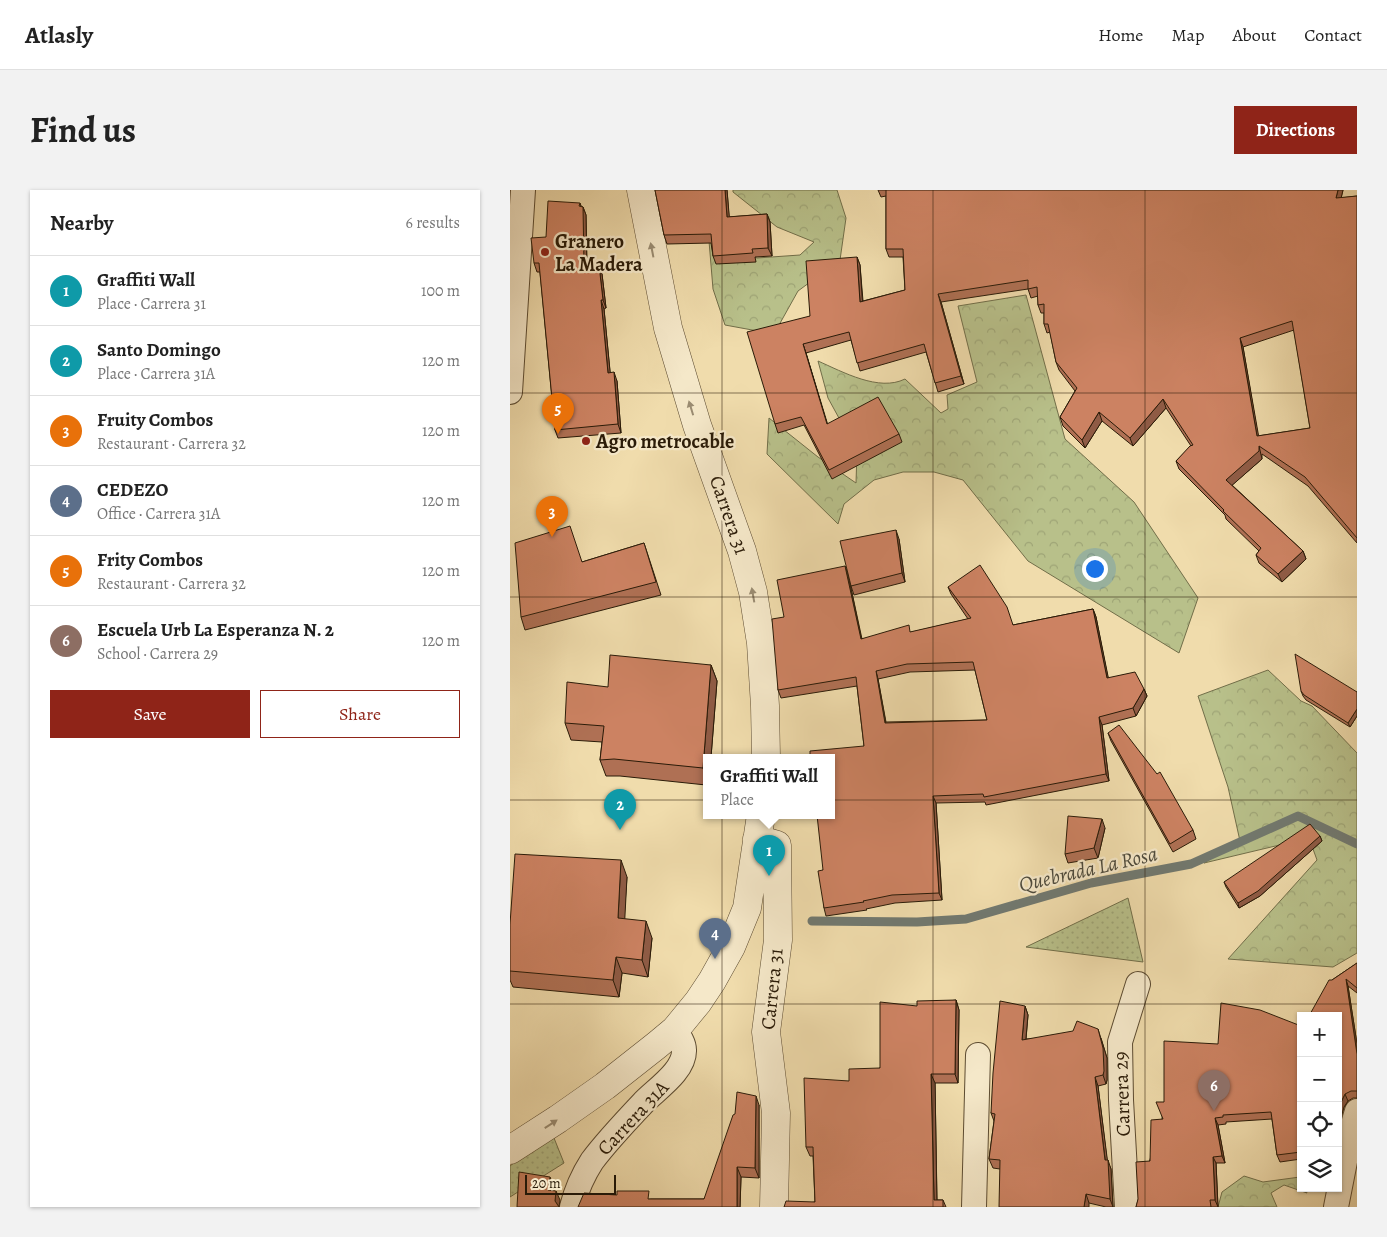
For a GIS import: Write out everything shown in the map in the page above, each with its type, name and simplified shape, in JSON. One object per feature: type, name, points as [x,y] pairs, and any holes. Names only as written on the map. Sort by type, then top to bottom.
[{"type":"street","points":[[510,392],[523,190]]},
{"type":"street","name":"Carrera 31","points":[[641,190],[668,328],[697,425],[742,551],[753,592],[761,644],[766,754]]},
{"type":"street","name":"Carrera 31","points":[[759,827],[777,845],[778,940],[766,1032],[776,1113],[774,1207]]},
{"type":"street","name":"Carrera 31A","points":[[510,1150],[605,1086],[675,1030],[698,1002],[732,947],[747,908],[759,827]]},
{"type":"street","name":"Carrera 29","points":[[1127,1207],[1120,1042],[1138,984]]},
{"type":"street","name":"Carrera 31A","points":[[572,1207],[583,1178],[592,1162],[644,1102],[665,1085],[676,1072],[685,1051],[682,1041],[675,1030]]},
{"type":"street","points":[[974,1207],[978,1055]]},
{"type":"street","points":[[1336,1207],[1351,1131],[1357,1111]]},
{"type":"green space","points":[[733,190],[837,190],[846,218],[840,260],[798,291],[774,334],[725,325],[713,289],[709,241],[757,258],[800,255],[814,242],[777,227],[733,192]]},
{"type":"green space","points":[[1026,295],[1065,439],[1134,502],[1198,598],[1179,653],[1028,561],[963,480],[934,472],[903,472],[874,480],[844,504],[838,524],[767,454],[769,418],[818,457],[856,483],[857,451],[828,398],[818,361],[850,375],[873,382],[895,382],[905,379],[941,413],[948,409],[947,395],[977,382],[958,306]]},
{"type":"green space","points":[[1268,670],[1301,701],[1312,706],[1357,753],[1357,953],[1333,967],[1228,959],[1317,860],[1309,838],[1204,863],[1240,841],[1228,787],[1198,696]]},
{"type":"green space","points":[[1128,898],[1143,962],[1026,947]]},
{"type":"green space","points":[[552,1133],[564,1163],[510,1197],[510,1166]]},
{"type":"green space","points":[[1244,1176],[1263,1182],[1297,1177],[1297,1190],[1284,1185],[1271,1193],[1277,1207],[1218,1207],[1222,1192]]},
{"type":"building","points":[[655,190],[725,190],[727,217],[767,214],[768,248],[752,249],[753,253],[713,256],[711,234],[664,235]]},
{"type":"building","points":[[886,190],[1338,190],[1336,198],[1357,196],[1357,538],[1305,477],[1259,446],[1259,451],[1226,480],[1303,551],[1278,574],[1256,555],[1261,548],[1176,461],[1193,445],[1163,399],[1130,438],[1099,412],[1082,440],[1060,417],[1077,388],[1056,362],[1048,324],[1044,324],[1044,304],[1038,305],[1037,287],[1028,289],[1028,280],[938,294],[961,376],[935,383],[924,344],[857,363],[849,332],[803,344],[827,424],[878,397],[899,434],[829,470],[801,417],[775,424],[747,332],[810,316],[806,261],[857,257],[860,302],[905,290],[903,249],[886,249]],"holes":[[[1292,321],[1310,428],[1257,436],[1240,338]]]},
{"type":"building","points":[[548,201],[580,203],[579,206],[583,207],[584,265],[599,265],[608,373],[614,372],[618,424],[555,430],[539,263],[534,263],[531,238],[546,237]]},
{"type":"building","points":[[570,526],[582,562],[644,543],[656,582],[521,617],[515,543]]},
{"type":"building","points":[[896,530],[902,573],[851,586],[840,541]]},
{"type":"building","points":[[980,565],[1007,607],[1013,625],[1093,609],[1107,678],[1135,672],[1144,689],[1133,708],[1099,717],[1106,774],[984,797],[983,794],[933,796],[939,893],[892,895],[864,902],[824,908],[818,871],[823,870],[817,819],[835,819],[835,754],[810,754],[810,751],[864,746],[856,677],[778,690],[772,619],[784,617],[777,580],[845,566],[861,639],[909,625],[910,632],[971,618],[948,587]],"holes":[[[973,662],[987,720],[885,723],[876,671],[907,664]]]},
{"type":"building","points":[[1295,654],[1357,692],[1357,709],[1348,723],[1304,695],[1301,691]]},
{"type":"building","points":[[610,655],[711,665],[703,768],[614,759],[600,760],[604,726],[565,723],[567,682],[608,687]]},
{"type":"building","points":[[1119,725],[1157,774],[1160,772],[1193,830],[1170,844],[1108,733]]},
{"type":"building","points":[[1068,816],[1102,819],[1094,848],[1065,854]]},
{"type":"building","points":[[1310,824],[1320,836],[1258,891],[1238,903],[1224,882]]},
{"type":"building","points":[[515,854],[621,860],[618,918],[646,921],[642,960],[616,957],[613,980],[510,971],[510,924]]},
{"type":"building","points":[[1357,963],[1357,988],[1346,979],[1357,1054],[1357,1091],[1345,1094],[1342,1100],[1342,1012],[1311,1012],[1329,980],[1332,980]]},
{"type":"building","points":[[956,1000],[955,1074],[931,1074],[934,1200],[943,1200],[943,1207],[784,1207],[786,1201],[815,1202],[813,1147],[806,1147],[804,1078],[849,1081],[849,1069],[880,1068],[880,1002],[917,1006],[917,1001]]},
{"type":"building","points":[[1000,1001],[1025,1006],[1022,1040],[1073,1031],[1077,1021],[1098,1029],[1103,1048],[1104,1071],[1103,1075],[1095,1077],[1105,1160],[1108,1160],[1110,1199],[1086,1194],[1084,1207],[999,1207],[1000,1160],[989,1159],[995,1114],[991,1113]]},
{"type":"building","points":[[1221,1003],[1260,1010],[1297,1024],[1297,1152],[1277,1155],[1271,1112],[1223,1115],[1223,1117],[1215,1118],[1222,1156],[1213,1157],[1215,1200],[1210,1200],[1211,1207],[1136,1207],[1138,1199],[1136,1162],[1150,1161],[1151,1120],[1163,1119],[1156,1102],[1164,1102],[1164,1041],[1218,1044]]},
{"type":"building","points":[[737,1092],[756,1096],[755,1168],[737,1167],[737,1207],[578,1207],[584,1193],[617,1195],[617,1191],[649,1191],[648,1199],[704,1199],[733,1115],[735,1114]]},
{"type":"building","points":[[519,1172],[550,1177],[548,1190],[556,1191],[555,1201],[559,1207],[517,1207]]},
{"type":"waterway","name":"Quebrada La Rosa","points":[[812,921],[917,922],[966,919],[1091,883],[1191,864],[1298,816],[1357,844]]},
{"type":"place","name":"Granero La Madera","points":[[545,252]]},
{"type":"place","name":"Frity Combos","points":[[558,434]]},
{"type":"place","name":"Agro metrocable","points":[[586,441]]},
{"type":"place","name":"Fruity Combos","points":[[552,537]]},
{"type":"place","name":"Santo Domingo","points":[[620,830]]},
{"type":"place","name":"Graffiti Wall","points":[[769,876]]},
{"type":"place","name":"CEDEZO","points":[[715,959]]},
{"type":"place","name":"Escuela Urb La Esperanza N. 2","points":[[1214,1111]]}]
